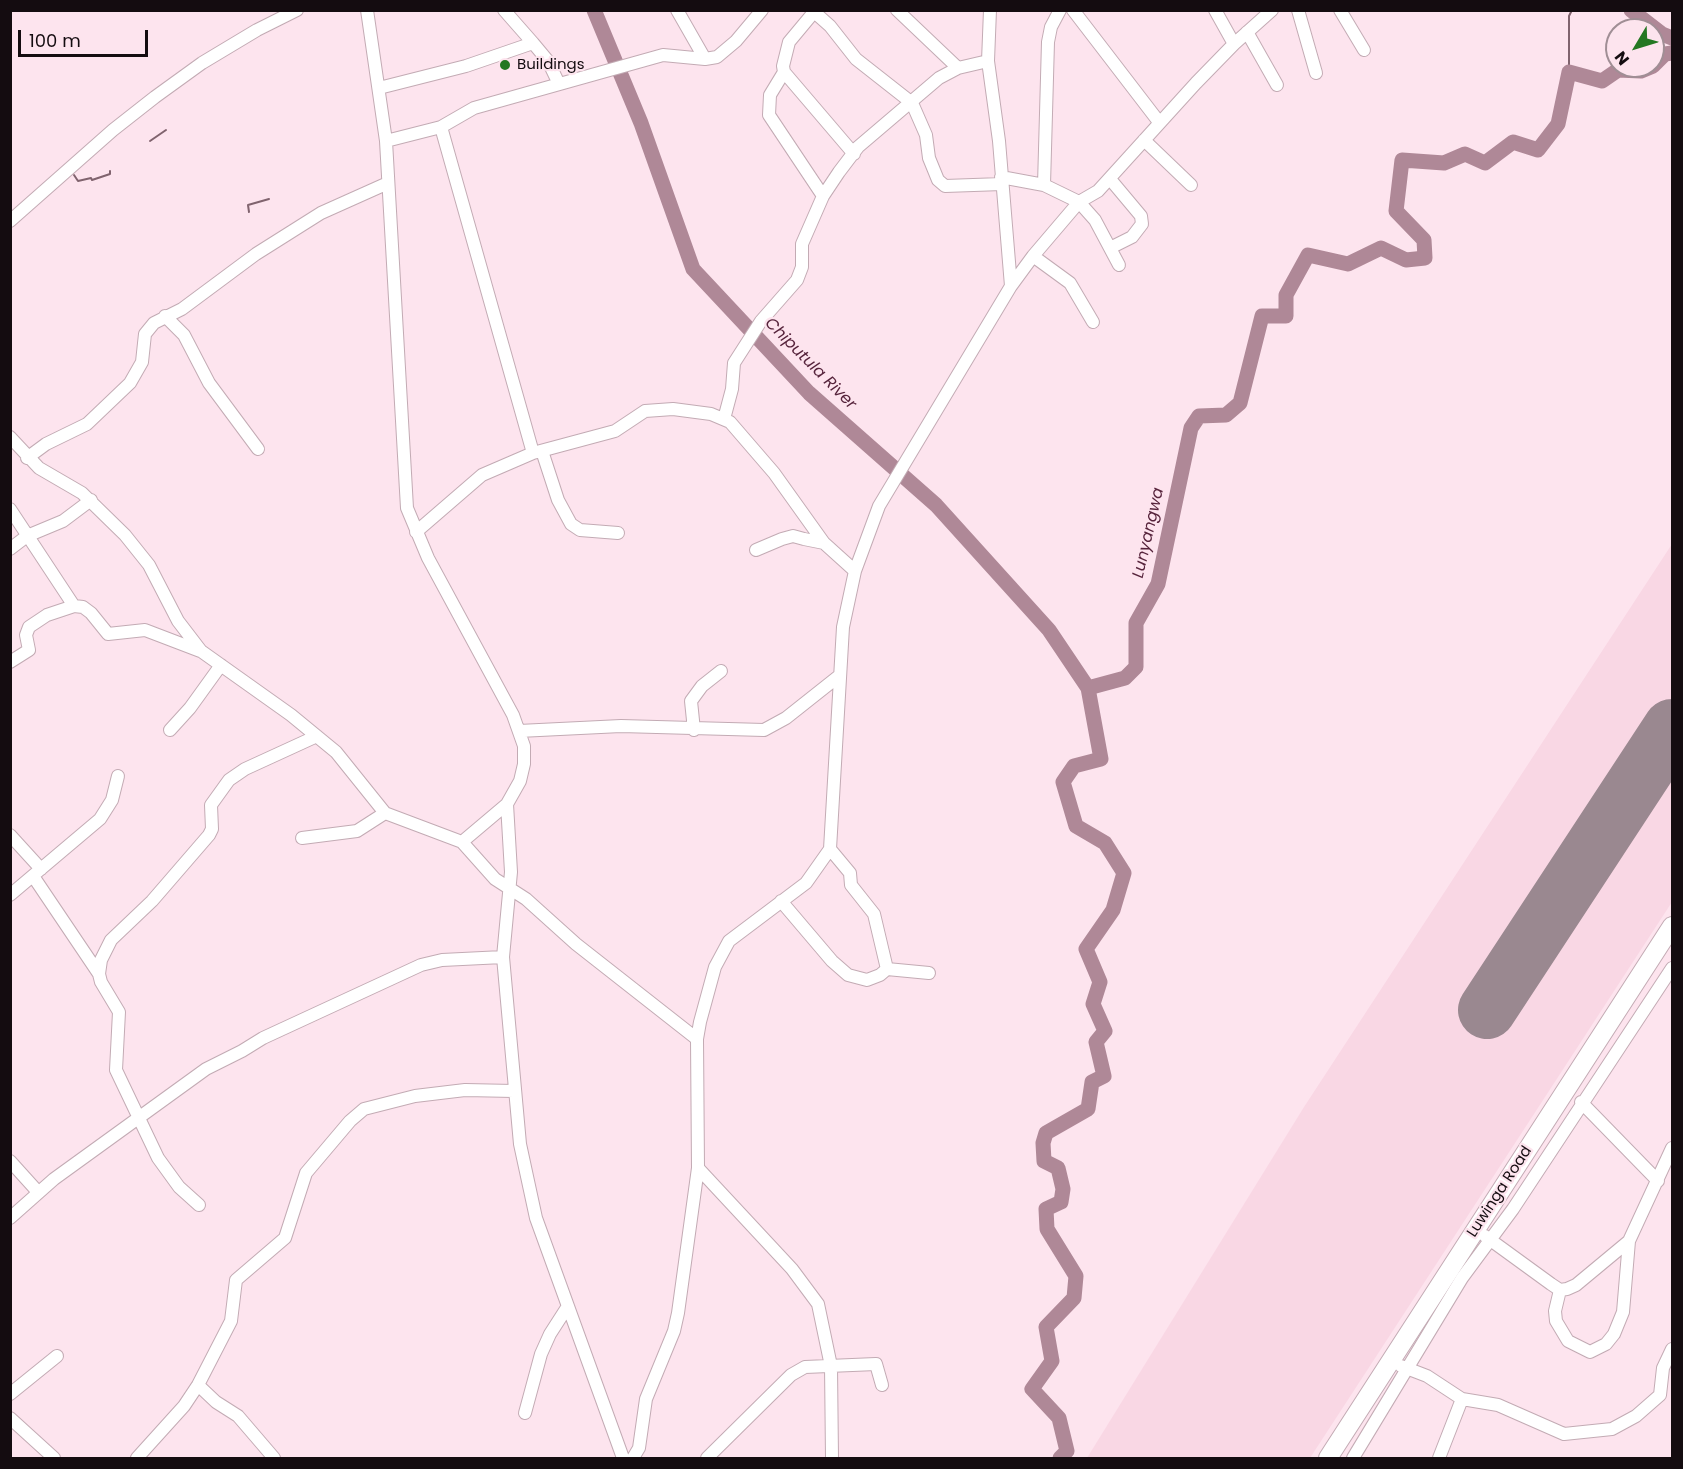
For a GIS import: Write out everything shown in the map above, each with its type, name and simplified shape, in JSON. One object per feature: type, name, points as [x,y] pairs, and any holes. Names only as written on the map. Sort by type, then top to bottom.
[{"type":"highway","name":"Luwinga Road","points":[[1328,1458],[1399,1365],[1482,1235],[1672,926]]},
{"type":"street","points":[[10,221],[88,151],[155,97],[202,63],[256,30],[297,10]]},
{"type":"street","points":[[367,10],[386,141],[401,388],[404,490],[407,508],[416,532],[513,715],[524,746],[524,764],[519,781],[507,804],[462,842]]},
{"type":"street","points":[[504,10],[548,61],[559,84]]},
{"type":"street","points":[[677,10],[705,59]]},
{"type":"street","points":[[386,141],[441,128],[474,108],[663,55],[705,59],[717,57],[736,41],[762,10]]},
{"type":"street","points":[[897,10],[958,68]]},
{"type":"street","points":[[990,10],[988,61],[1011,286]]},
{"type":"street","points":[[1044,185],[1048,42],[1051,27],[1060,10]]},
{"type":"street","points":[[1073,10],[1159,122]]},
{"type":"street","points":[[1215,10],[1234,44]]},
{"type":"street","points":[[633,1458],[639,1449],[646,1399],[674,1331],[678,1313],[698,1168],[697,1039],[720,954],[729,941],[806,883],[830,849],[843,627],[855,572],[879,506],[1011,286],[1033,256],[1079,202],[1098,191],[1159,122],[1234,44],[1272,10]]},
{"type":"street","points":[[1299,10],[1316,73]]},
{"type":"street","points":[[1340,10],[1364,50]]},
{"type":"street","points":[[854,154],[784,72],[783,66],[789,42],[813,11],[830,26],[856,59],[912,103],[926,135],[929,158],[938,180],[945,186],[1001,181],[1044,185],[1079,202],[1095,220],[1119,265]]},
{"type":"street","points":[[1247,32],[1277,85]]},
{"type":"street","points":[[379,88],[466,66],[533,43]]},
{"type":"street","points":[[724,419],[732,389],[734,363],[761,321],[797,280],[802,267],[802,244],[823,196],[854,154],[939,78],[958,68],[988,61]]},
{"type":"street","points":[[784,72],[770,95],[769,115],[823,196]]},
{"type":"street","points":[[441,128],[537,452],[571,524],[580,531],[618,533]]},
{"type":"street","points":[[1144,140],[1191,185]]},
{"type":"street","points":[[1110,179],[1141,216],[1142,224],[1132,237],[1110,248]]},
{"type":"street","points":[[27,458],[46,444],[87,424],[118,396],[138,371],[148,328],[165,316],[182,309],[256,254],[321,213],[388,183]]},
{"type":"street","points":[[1033,256],[1070,283],[1093,322]]},
{"type":"street","points":[[165,316],[184,335],[210,383],[258,449]]},
{"type":"street","points":[[416,532],[482,475],[537,452],[615,431],[645,411],[673,409],[711,414],[730,422],[768,466],[824,543],[855,572]]},
{"type":"street","points":[[10,437],[27,458],[91,500],[125,535],[149,565],[178,621],[201,651]]},
{"type":"street","points":[[10,549],[27,536],[63,521],[91,500]]},
{"type":"street","points":[[10,509],[74,606]]},
{"type":"street","points":[[756,550],[793,536],[824,543]]},
{"type":"street","points":[[10,662],[28,650],[26,635],[29,627],[47,615],[74,606],[83,607],[91,613],[108,634],[145,630],[201,651],[336,752],[385,813],[462,842],[495,879],[510,888],[697,1039]]},
{"type":"street","points":[[170,730],[190,708],[221,665]]},
{"type":"street","points":[[694,730],[691,701],[702,686],[721,671]]},
{"type":"street","points":[[519,731],[621,726],[694,730],[764,730],[786,718],[839,676]]},
{"type":"street","points":[[99,974],[101,960],[111,940],[152,901],[209,835],[212,829],[211,805],[230,780],[245,769],[317,736]]},
{"type":"street","points":[[10,895],[100,819],[112,800],[118,776]]},
{"type":"street","points":[[507,804],[510,888],[503,957],[514,1091],[528,1188],[623,1458]]},
{"type":"street","points":[[302,838],[357,831],[385,813]]},
{"type":"street","points":[[10,835],[37,872],[99,974],[119,1012],[120,1034],[114,1063],[158,1158],[179,1187],[199,1204]]},
{"type":"street","points":[[830,849],[850,873],[851,885],[874,914],[887,969]]},
{"type":"street","points":[[781,901],[832,961],[848,975],[867,980],[880,975],[887,969],[928,973]]},
{"type":"street","points":[[10,1218],[38,1192],[206,1069],[242,1052],[263,1038],[421,965],[442,960],[503,957]]},
{"type":"street","points":[[1560,1290],[1482,1235],[1513,1209],[1581,1102],[1672,968]]},
{"type":"street","points":[[137,1458],[184,1406],[198,1385],[231,1321],[236,1280],[285,1238],[306,1173],[350,1121],[364,1109],[416,1096],[465,1090],[514,1091]]},
{"type":"street","points":[[1581,1102],[1658,1180]]},
{"type":"street","points":[[1560,1290],[1555,1311],[1556,1321],[1568,1341],[1590,1352],[1606,1344],[1614,1334],[1623,1312],[1629,1241],[1672,1148]]},
{"type":"street","points":[[10,1161],[38,1192]]},
{"type":"street","points":[[698,1168],[809,1290],[818,1304],[831,1366],[832,1458]]},
{"type":"street","points":[[1560,1290],[1576,1284],[1629,1241]]},
{"type":"street","points":[[525,1413],[541,1354],[550,1334],[568,1306]]},
{"type":"street","points":[[1353,1458],[1399,1365],[1427,1376],[1462,1399],[1498,1405],[1564,1434],[1612,1430],[1636,1416],[1660,1395],[1663,1368],[1672,1349]]},
{"type":"street","points":[[10,1394],[57,1356]]},
{"type":"street","points":[[707,1458],[797,1370],[805,1367],[876,1364],[882,1385]]},
{"type":"street","points":[[198,1385],[216,1402],[238,1416],[274,1458]]},
{"type":"street","points":[[1439,1458],[1462,1399]]},
{"type":"street","points":[[10,1418],[54,1458]]},
{"type":"shaded area","points":[[1672,544],[1672,902],[1310,1458],[1087,1458],[1304,1107]]},
{"type":"waterway","name":"Chiputula River","points":[[594,10],[641,123],[693,269],[809,393],[936,505],[1049,630],[1088,688]]},
{"type":"waterway","points":[[1569,72],[1569,16],[1572,10]]},
{"type":"waterway","name":"Lunyangwa","points":[[1631,10],[1662,34],[1672,38]]},
{"type":"waterway","name":"Lunyangwa","points":[[1665,54],[1672,53]]},
{"type":"waterway","name":"Lunyangwa","points":[[1060,1458],[1067,1451],[1059,1418],[1032,1389],[1052,1361],[1046,1327],[1074,1298],[1076,1276],[1047,1229],[1046,1209],[1061,1202],[1063,1189],[1058,1168],[1044,1161],[1043,1143],[1046,1133],[1088,1109],[1092,1082],[1104,1076],[1096,1042],[1105,1031],[1093,1004],[1100,982],[1086,949],[1113,910],[1124,873],[1105,843],[1076,826],[1063,782],[1074,766],[1101,759],[1088,688],[1125,678],[1136,667],[1136,623],[1158,584],[1191,428],[1199,416],[1226,415],[1240,403],[1262,316],[1286,316],[1286,295],[1308,255],[1348,264],[1381,248],[1406,260],[1425,258],[1424,240],[1396,211],[1402,160],[1444,163],[1465,154],[1485,163],[1513,142],[1538,150],[1558,124],[1569,72],[1602,81],[1606,78]]},
{"type":"waterway","points":[[150,141],[166,130]]},
{"type":"waterway","points":[[74,175],[78,181],[91,178],[92,180],[110,174],[110,171]]},
{"type":"waterway","points":[[249,212],[248,205],[269,199]]},
{"type":"runway","points":[[1487,1010],[1672,728]]},
{"type":"place","name":"Buildings","points":[[505,65]]}]
